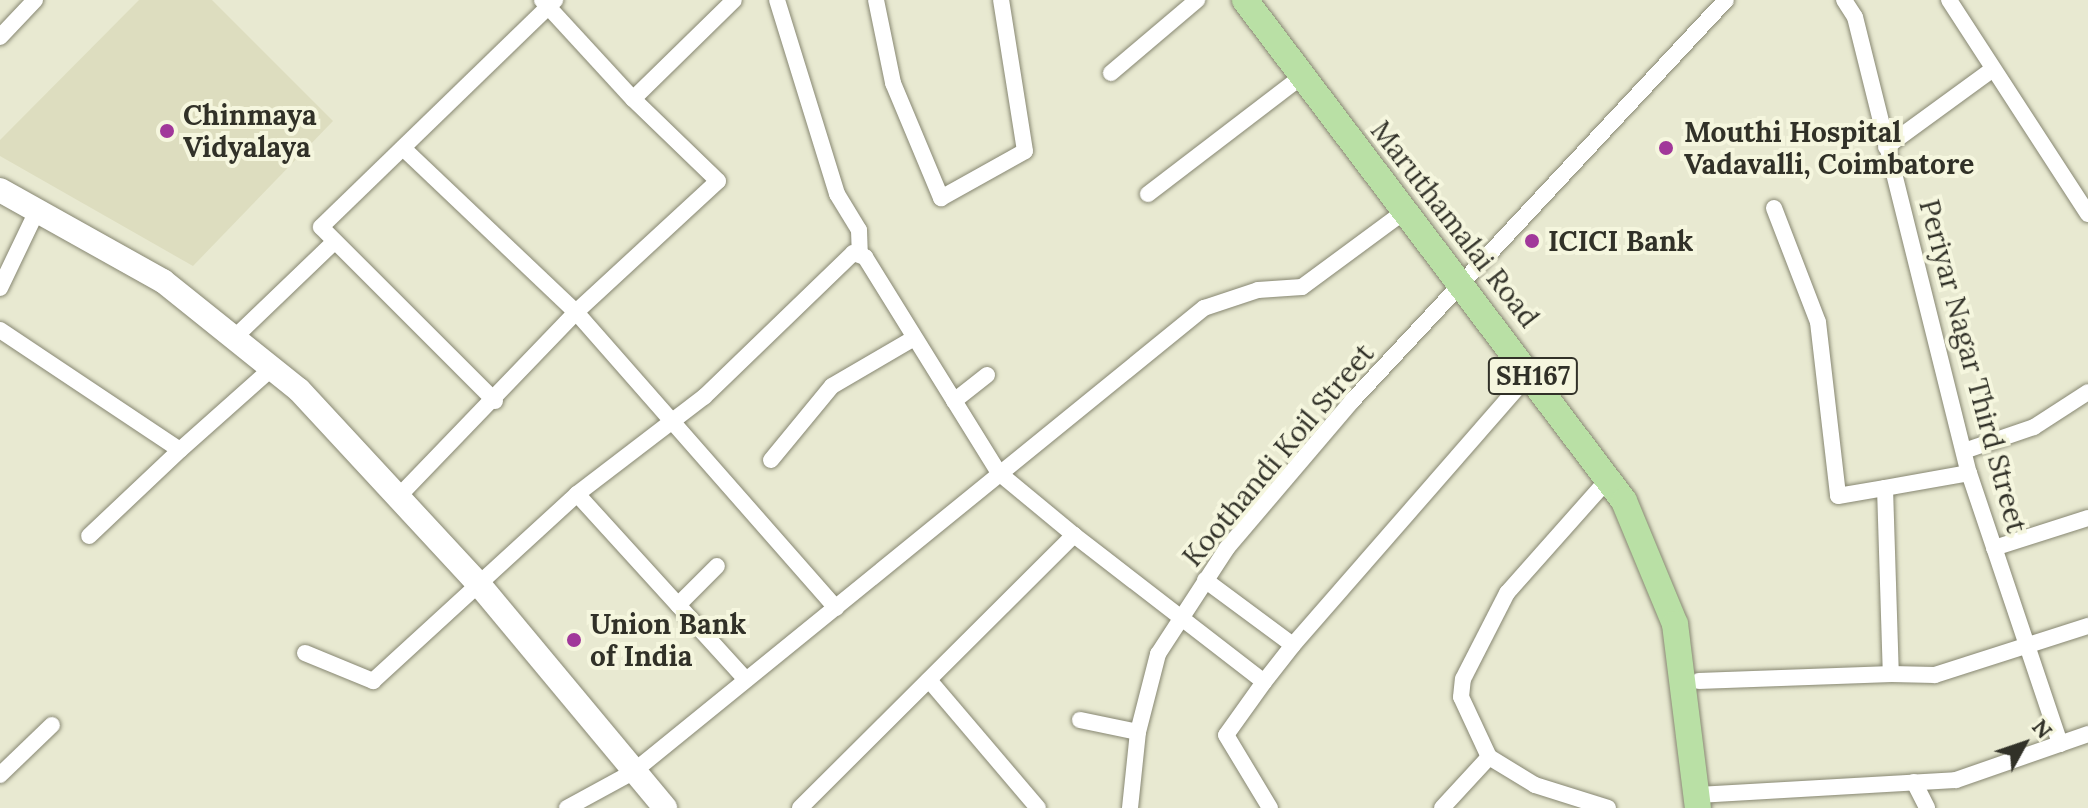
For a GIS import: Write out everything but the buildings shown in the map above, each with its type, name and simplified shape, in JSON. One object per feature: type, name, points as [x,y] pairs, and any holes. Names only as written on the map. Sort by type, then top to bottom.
[{"type":"main road","name":"Maruthamalai Road","points":[[1245,0],[1405,211],[1630,486],[1684,614],[1699,681],[1705,801]]},
{"type":"main road","name":"Maruthamalai Road","points":[[1265,0],[1530,373],[1609,478],[1675,624],[1705,801]]},
{"type":"main road","points":[[0,190],[36,213],[163,281],[272,368],[400,495],[477,582],[665,808]]},
{"type":"street","points":[[0,37],[35,0]]},
{"type":"street","points":[[633,99],[734,0]]},
{"type":"street","points":[[777,0],[837,194],[859,230],[860,253],[999,473],[1264,682]]},
{"type":"street","points":[[876,0],[893,83],[941,198],[1025,151],[1001,0]]},
{"type":"street","points":[[1111,73],[1197,0]]},
{"type":"street","name":"Koothandi Koil Street","points":[[1130,808],[1138,732],[1158,654],[1205,580],[1352,401],[1467,284],[1726,0]]},
{"type":"street","name":"Periyar Nagar Third Street","points":[[1844,0],[1855,17],[1969,473],[2060,744]]},
{"type":"street","points":[[1949,0],[2088,214]]},
{"type":"street","points":[[400,495],[495,401],[576,312],[718,181],[633,99],[549,2],[321,227],[495,401]]},
{"type":"street","points":[[1886,147],[1993,69]]},
{"type":"street","points":[[1148,194],[1301,77]]},
{"type":"street","points":[[403,148],[576,312],[836,608]]},
{"type":"street","points":[[1774,208],[1818,322],[1838,496],[1969,473]]},
{"type":"street","points":[[567,808],[633,772],[1204,308],[1258,290],[1302,287],[1405,211]]},
{"type":"street","points":[[0,288],[36,213]]},
{"type":"street","points":[[234,338],[334,242]]},
{"type":"street","points":[[305,653],[373,681],[477,582],[577,494],[672,421],[860,253]]},
{"type":"street","points":[[0,330],[180,450]]},
{"type":"street","points":[[771,460],[832,386],[914,338]]},
{"type":"street","points":[[89,536],[272,368]]},
{"type":"street","points":[[1270,808],[1226,735],[1293,645],[1530,373]]},
{"type":"street","points":[[954,401],[987,375]]},
{"type":"street","points":[[1964,451],[2034,427],[2088,392]]},
{"type":"street","points":[[1608,808],[1535,785],[1489,757],[1468,722],[1463,679],[1507,593],[1609,478]]},
{"type":"street","points":[[1885,488],[1891,674]]},
{"type":"street","points":[[577,494],[746,680]]},
{"type":"street","points":[[1994,548],[2088,518]]},
{"type":"street","points":[[800,808],[1074,535]]},
{"type":"street","points":[[678,605],[717,566]]},
{"type":"street","points":[[1205,580],[1293,645]]},
{"type":"street","points":[[1699,681],[1935,675],[2027,650],[2088,626]]},
{"type":"street","points":[[929,680],[1038,808]]},
{"type":"street","points":[[1080,720],[1138,732]]},
{"type":"street","points":[[0,775],[52,725]]},
{"type":"street","points":[[1705,801],[1956,780],[2088,734]]},
{"type":"street","points":[[1442,808],[1489,757]]},
{"type":"street","points":[[1914,782],[1927,808]]},
{"type":"shaded area","name":"Chinmaya Vidyalaya","points":[[139,0],[212,0],[333,121],[193,266],[0,156],[0,140]]},
{"type":"place","name":"Chinmaya Vidyalaya","points":[[167,131]]},
{"type":"place","name":"Mouthi Hospital Vadavalli, Coimbatore","points":[[1666,148]]},
{"type":"place","name":"ICICI Bank","points":[[1532,241]]},
{"type":"place","name":"Union Bank of India","points":[[574,640]]}]
